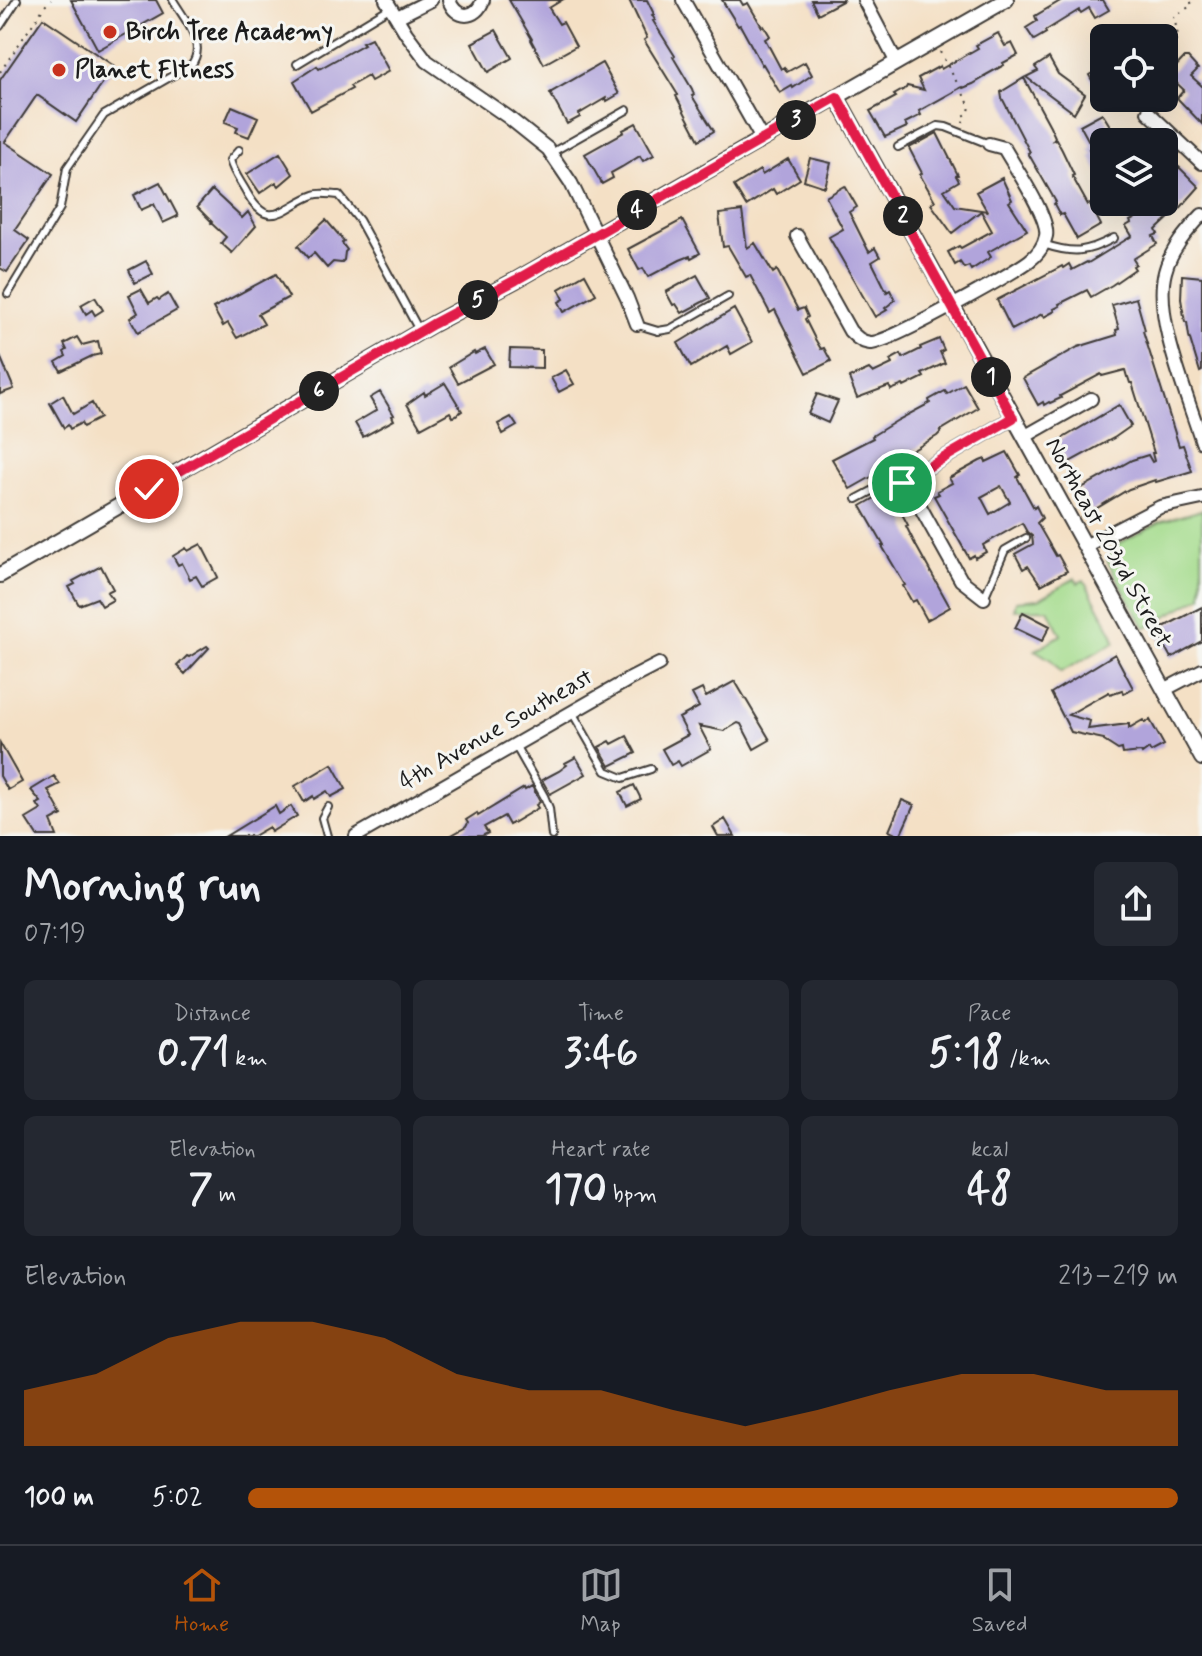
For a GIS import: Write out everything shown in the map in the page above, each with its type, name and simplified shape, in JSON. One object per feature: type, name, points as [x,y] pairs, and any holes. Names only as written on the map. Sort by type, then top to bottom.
[{"type":"street","points":[[431,0],[391,8],[427,61],[548,149],[571,183],[637,324]]},
{"type":"street","points":[[449,0],[455,11],[465,15],[476,12],[483,0]]},
{"type":"street","points":[[683,0],[762,139]]},
{"type":"street","points":[[864,0],[897,63]]},
{"type":"street","points":[[0,575],[420,332],[1006,0]]},
{"type":"street","name":"Northeast 203rd Street","points":[[837,97],[1202,758]]},
{"type":"street","points":[[1148,112],[1202,163]]},
{"type":"street","points":[[797,236],[850,331],[859,340],[872,344],[886,340],[1029,261],[1041,249],[1047,234],[1043,215],[1004,148],[989,144]]},
{"type":"street","points":[[1202,215],[1178,242],[1165,272],[1161,299],[1168,337],[1202,442]]},
{"type":"street","points":[[1188,396],[1202,392]]},
{"type":"street","points":[[1024,437],[1091,399]]},
{"type":"street","points":[[984,598],[961,580],[917,501],[916,486],[923,470],[1013,418]]},
{"type":"street","points":[[1085,546],[1160,507],[1202,498]]},
{"type":"street","name":"4th Avenue Southeast","points":[[356,836],[659,664]]},
{"type":"street","points":[[1164,690],[1202,670]]},
{"type":"lane","points":[[0,26],[17,0]]},
{"type":"lane","points":[[8,294],[60,208],[67,168],[104,115],[191,65],[196,59],[199,48],[195,37],[173,0]]},
{"type":"lane","points":[[297,64],[391,8]]},
{"type":"lane","points":[[551,153],[627,110]]},
{"type":"lane","points":[[898,147],[938,126],[989,144]]},
{"type":"lane","points":[[239,150],[230,160],[233,169],[253,204],[265,213],[286,211],[316,194],[339,195],[359,220],[420,332]]},
{"type":"lane","points":[[1043,244],[1079,252],[1114,238]]},
{"type":"lane","points":[[637,324],[658,331],[670,329],[728,296]]},
{"type":"lane","points":[[857,499],[889,482],[916,486]]},
{"type":"lane","points":[[984,598],[1005,550],[1026,538]]},
{"type":"lane","points":[[572,712],[606,771],[623,778],[651,769]]},
{"type":"lane","points":[[515,745],[549,808],[552,836]]},
{"type":"lane","points":[[327,836],[322,818],[328,807]]},
{"type":"path","points":[[0,72],[51,0]]},
{"type":"path","points":[[1175,24],[1174,17],[1192,5],[1190,0]]},
{"type":"path","points":[[934,41],[970,106],[963,123]]},
{"type":"green space","points":[[1202,510],[1202,596],[1145,628],[1107,561],[1114,546],[1162,521]]},
{"type":"green space","points":[[1075,578],[1078,583],[1084,580],[1115,642],[1061,672],[1051,660],[1035,650],[1061,635],[1048,609],[1014,610],[1016,601],[1039,599]]},
{"type":"building","name":"Birch Tree Academy","points":[[71,0],[156,0],[163,13],[98,50]]},
{"type":"building","points":[[509,0],[562,0],[549,8],[559,24],[563,22],[576,46],[544,64]]},
{"type":"building","points":[[629,0],[647,0],[654,14],[653,21],[714,131],[699,140],[678,95],[644,40],[647,38]]},
{"type":"building","points":[[722,0],[740,0],[743,5],[748,3],[770,36],[765,39],[781,69],[784,67],[787,72],[805,62],[812,75],[780,93]]},
{"type":"building","points":[[811,0],[844,0],[818,14]]},
{"type":"building","points":[[1062,0],[1103,0],[1109,10],[1095,18],[1089,8],[1081,13],[1079,10],[1034,40],[1026,28],[1037,21],[1035,16]]},
{"type":"building","points":[[43,18],[114,66],[76,122],[37,95],[5,142],[53,174],[15,230],[29,240],[7,272],[0,268],[0,80]]},
{"type":"building","points":[[496,30],[512,58],[488,72],[472,43]]},
{"type":"building","points":[[998,33],[1005,46],[1012,43],[1018,55],[973,84],[919,111],[921,115],[905,123],[907,127],[885,137],[870,111],[896,97],[894,95],[907,86],[924,90],[918,78],[940,66],[941,69]]},
{"type":"building","points":[[371,38],[389,71],[371,81],[368,76],[350,86],[352,89],[311,111],[294,81]]},
{"type":"building","points":[[1049,58],[1058,74],[1085,94],[1074,113],[1026,77],[1038,71],[1035,67]]},
{"type":"building","points":[[1188,58],[1198,69],[1191,76],[1202,86],[1202,124],[1178,99],[1184,90],[1178,84],[1178,64]]},
{"type":"building","points":[[602,63],[619,94],[607,101],[606,98],[567,124],[550,93]]},
{"type":"building","points":[[1024,78],[1050,126],[1055,137],[1053,140],[1056,139],[1072,176],[1090,204],[1090,216],[1096,216],[1101,225],[1077,239],[1054,204],[1056,202],[1028,153],[1001,92]]},
{"type":"building","points":[[232,106],[258,117],[249,137],[236,132],[238,127],[225,122]]},
{"type":"building","points":[[1102,113],[1111,128],[1090,128],[1090,143],[1080,125]]},
{"type":"building","points":[[636,123],[654,155],[643,161],[640,156],[611,173],[613,178],[602,184],[585,154]]},
{"type":"building","points":[[937,133],[958,175],[959,181],[944,190],[955,206],[987,211],[976,192],[1002,178],[1012,200],[1009,202],[1027,230],[988,252],[991,257],[971,270],[969,266],[964,268],[960,262],[955,265],[948,252],[992,231],[981,211],[952,233],[931,204],[935,201],[909,148]]},
{"type":"building","points":[[280,153],[293,174],[279,186],[276,182],[260,193],[247,174]]},
{"type":"building","points":[[810,158],[831,163],[825,187],[804,180]]},
{"type":"building","points":[[788,159],[800,179],[776,194],[773,189],[746,206],[734,186],[760,170],[762,175]]},
{"type":"building","points":[[1179,167],[1199,187],[1178,211]]},
{"type":"building","points":[[160,182],[178,216],[163,223],[154,204],[141,210],[134,195]]},
{"type":"building","points":[[845,186],[857,207],[849,212],[869,252],[875,248],[880,257],[872,262],[887,292],[890,290],[895,300],[885,308],[887,310],[875,317],[829,237],[843,229],[826,197]]},
{"type":"building","points":[[212,190],[242,218],[248,212],[256,226],[232,253],[221,243],[226,237],[197,207]]},
{"type":"building","points":[[742,211],[747,248],[755,243],[773,273],[777,270],[798,310],[804,308],[808,317],[805,319],[815,339],[831,361],[807,373],[775,310],[770,313],[750,275],[746,277],[728,246],[723,247],[719,214]]},
{"type":"building","points":[[1140,216],[1171,216],[1156,230],[1158,234],[1153,236],[1157,244],[1133,259],[1135,269],[1091,297],[1087,290],[1059,304],[1055,311],[1044,317],[1042,314],[1012,330],[997,300],[1062,266],[1069,264],[1072,270],[1088,263],[1132,236],[1126,226]]},
{"type":"building","points":[[326,220],[344,241],[342,243],[347,250],[341,263],[333,262],[327,268],[314,253],[308,258],[298,246]]},
{"type":"building","points":[[682,220],[700,253],[648,277],[643,268],[639,270],[628,249]]},
{"type":"building","points":[[146,261],[153,274],[135,283],[129,270]]},
{"type":"building","points":[[276,274],[289,297],[258,314],[264,324],[237,338],[228,323],[223,326],[213,308]]},
{"type":"building","points":[[585,274],[596,294],[564,312],[559,302],[564,299],[559,289]]},
{"type":"building","points":[[697,275],[710,298],[682,313],[666,292]]},
{"type":"building","points":[[1182,275],[1202,277],[1200,372],[1185,322],[1181,299]]},
{"type":"building","points":[[141,289],[149,303],[168,294],[177,310],[138,332],[130,318],[138,313],[129,295]]},
{"type":"building","points":[[95,297],[103,310],[95,315],[92,310],[86,314],[81,305]]},
{"type":"building","points":[[1136,298],[1143,331],[1179,446],[1183,445],[1192,471],[1129,489],[1092,511],[1080,489],[1132,460],[1148,455],[1154,461],[1132,383],[1125,370],[1101,374],[1061,398],[1038,405],[1023,378],[1078,347],[1117,335],[1116,330],[1119,329],[1112,305]]},
{"type":"building","points":[[734,309],[752,342],[731,354],[727,346],[691,367],[678,343]]},
{"type":"building","points":[[77,337],[82,345],[98,341],[101,354],[61,371],[56,362],[66,356],[64,344]]},
{"type":"building","points":[[939,339],[945,363],[904,387],[891,390],[889,386],[857,398],[849,378],[869,369],[873,373],[892,364],[890,360],[901,354],[903,358]]},
{"type":"building","points":[[485,349],[494,364],[458,383],[449,367]]},
{"type":"building","points":[[510,349],[542,350],[542,368],[509,367]]},
{"type":"building","points":[[0,356],[14,389],[0,394]]},
{"type":"building","points":[[566,370],[574,384],[559,392],[551,378]]},
{"type":"building","points":[[445,383],[462,411],[453,417],[450,412],[421,428],[407,404]]},
{"type":"building","points":[[964,384],[978,408],[896,463],[850,489],[832,459],[873,438],[930,403],[929,400]]},
{"type":"building","points":[[380,392],[394,420],[363,437],[355,423],[377,410],[370,398]]},
{"type":"building","points":[[817,394],[838,401],[828,423],[808,414]]},
{"type":"building","points":[[63,395],[73,414],[92,403],[100,418],[83,427],[81,423],[70,429],[68,425],[64,428],[50,403]]},
{"type":"building","points":[[1119,405],[1131,426],[1068,463],[1058,441]]},
{"type":"building","points":[[511,417],[517,426],[503,434],[498,424]]},
{"type":"building","points":[[1007,452],[1020,475],[1017,477],[1042,518],[1037,523],[1067,571],[1041,585],[1028,566],[1023,569],[1015,554],[1033,544],[1032,536],[1022,523],[983,545],[986,552],[969,558],[934,496],[952,483],[949,478],[980,461],[985,459],[986,462]],"holes":[[[1001,486],[1010,502],[990,514],[981,497]]]},
{"type":"building","points":[[889,490],[950,607],[927,620],[916,600],[912,602],[861,506]]},
{"type":"building","points":[[201,544],[218,577],[202,586],[196,576],[190,579],[182,563],[178,565],[173,556]]},
{"type":"building","points":[[101,566],[113,589],[107,592],[113,600],[102,606],[97,598],[79,605],[69,587],[75,584],[73,581]]},
{"type":"building","points":[[1202,607],[1202,641],[1171,658],[1156,631]]},
{"type":"building","points":[[1023,612],[1050,626],[1042,641],[1015,628]]},
{"type":"building","points":[[207,646],[209,648],[185,674],[177,666],[187,656]]},
{"type":"building","points":[[1115,654],[1133,688],[1124,693],[1122,690],[1109,692],[1068,715],[1090,721],[1088,729],[1129,724],[1129,728],[1143,720],[1145,723],[1150,720],[1164,745],[1151,752],[1149,749],[1142,754],[1123,754],[1122,749],[1118,750],[1104,739],[1071,732],[1051,693]]},
{"type":"building","points":[[735,681],[770,740],[754,749],[741,724],[724,731],[699,726],[711,749],[681,766],[678,761],[671,765],[662,749],[688,735],[679,718],[699,707],[692,694],[702,689],[706,697]]},
{"type":"building","points":[[627,736],[636,753],[610,766],[599,747]]},
{"type":"building","points":[[0,743],[22,782],[8,790],[0,776]]},
{"type":"building","points":[[576,757],[586,774],[550,794],[542,780]]},
{"type":"building","points":[[332,764],[346,789],[331,797],[327,791],[304,802],[295,786]]},
{"type":"building","points":[[54,776],[60,784],[48,790],[62,815],[51,821],[57,836],[37,836],[26,819],[41,810],[37,804],[41,802],[31,790]]},
{"type":"building","points":[[634,785],[641,799],[627,806],[620,792]]},
{"type":"building","points":[[532,786],[540,802],[536,805],[538,808],[509,825],[504,816],[484,827],[488,833],[482,836],[450,836],[466,827],[466,820],[477,813],[478,816]]},
{"type":"building","points":[[902,800],[914,805],[900,836],[889,831]]},
{"type":"building","points":[[275,806],[279,814],[291,806],[297,816],[271,832],[269,827],[253,836],[226,836]]},
{"type":"building","points":[[725,819],[735,836],[718,836],[713,827]]},
{"type":"place","name":"Birch Tree Academy","points":[[110,32]]},
{"type":"place","name":"Planet FItness","points":[[59,70]]},
{"type":"route","points":[[149,489],[433,324],[837,97],[1013,418],[923,470],[916,486],[902,483]]}]
